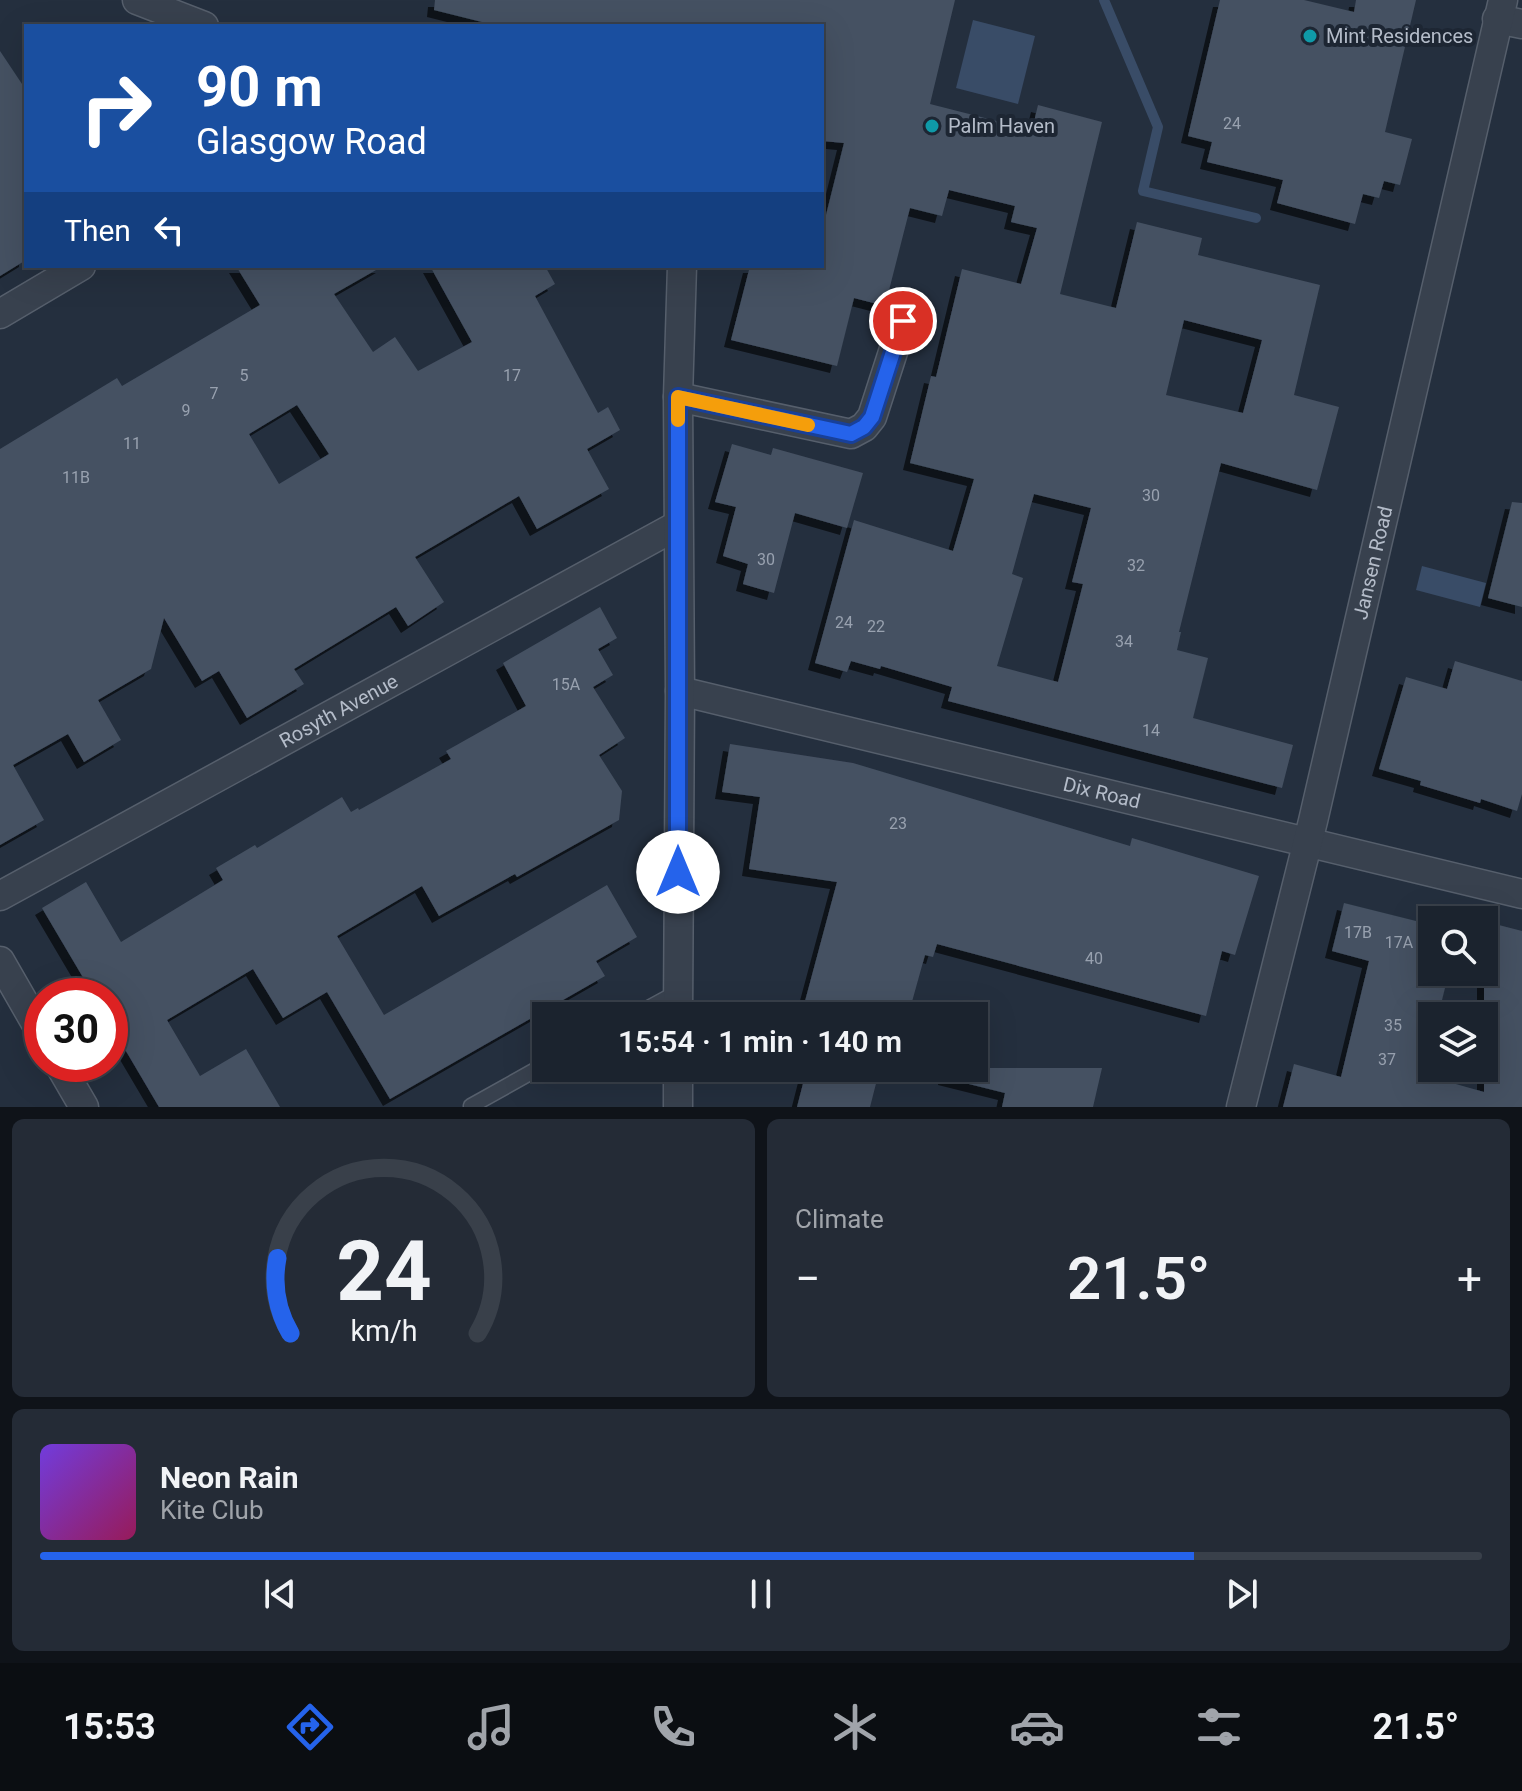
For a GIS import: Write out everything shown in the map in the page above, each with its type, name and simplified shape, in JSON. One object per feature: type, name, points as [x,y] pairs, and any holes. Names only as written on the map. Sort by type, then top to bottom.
[{"type":"street","points":[[137,0],[199,24]]},
{"type":"street","name":"Jansen Road","points":[[1241,1107],[1508,14]]},
{"type":"street","points":[[0,314],[78,268]]},
{"type":"street","points":[[678,1002],[678,397],[682,268]]},
{"type":"street","points":[[678,397],[851,434],[864,427],[872,417],[903,321]]},
{"type":"street","name":"Rosyth Avenue","points":[[0,896],[678,525]]},
{"type":"street","name":"Dix Road","points":[[680,691],[1522,894]]},
{"type":"street","points":[[0,961],[24,1003]]},
{"type":"street","points":[[69,1082],[84,1107]]},
{"type":"street","points":[[678,1082],[678,1107]]},
{"type":"lane","points":[[471,1106],[532,1072]]},
{"type":"water","points":[[973,20],[1035,36],[1018,104],[956,88]]},
{"type":"water","points":[[1422,566],[1486,583],[1480,607],[1416,590]]},
{"type":"building","points":[[435,0],[955,0],[930,104],[1032,130],[1038,105],[1102,122],[1060,294],[1116,308],[1137,222],[1202,238],[1198,255],[1320,285],[1294,395],[1339,407],[1317,490],[1221,463],[1177,650],[1208,658],[1193,718],[1293,745],[1282,788],[948,701],[952,687],[881,666],[880,669],[851,661],[847,672],[815,663],[854,520],[953,551],[974,479],[910,463],[931,376],[936,377],[962,269],[1021,284],[1037,228],[1011,222],[1015,206],[949,190],[942,216],[910,208],[885,306],[854,298],[837,366],[731,340],[749,268],[824,268],[824,223],[844,143],[824,141],[824,24],[490,24],[434,10]],"holes":[[[1184,320],[1262,340],[1243,413],[1166,395]],[[1034,494],[1091,508],[1072,582],[1083,584],[1058,682],[997,666],[1023,578],[1012,574]]]},
{"type":"building","points":[[1220,0],[1304,0],[1354,12],[1356,0],[1416,0],[1385,132],[1412,139],[1400,185],[1384,181],[1379,198],[1363,194],[1355,224],[1277,203],[1283,180],[1207,162],[1212,142],[1188,136]]},
{"type":"building","points":[[0,51],[24,87],[24,261],[0,276]]},
{"type":"building","points":[[237,268],[380,268],[334,294],[373,352],[395,337],[418,371],[472,342],[431,268],[546,268],[555,284],[535,296],[598,413],[608,407],[620,430],[587,449],[609,489],[537,529],[519,496],[415,557],[444,602],[408,626],[396,607],[294,669],[304,684],[247,718],[219,671],[202,681],[164,618],[151,669],[98,700],[121,740],[84,762],[68,734],[13,765],[44,820],[0,845],[0,449],[117,378],[122,386],[260,305]],"holes":[[[297,405],[329,454],[279,484],[249,434]]]},
{"type":"building","points":[[732,444],[771,455],[773,448],[863,473],[847,528],[795,513],[774,593],[743,584],[748,564],[723,556],[736,507],[715,502]]},
{"type":"building","points":[[1512,502],[1522,503],[1522,607],[1488,598]]},
{"type":"building","points":[[600,607],[617,638],[598,649],[613,675],[593,687],[625,738],[599,755],[622,791],[619,820],[439,916],[422,886],[337,936],[384,1015],[607,885],[637,937],[596,961],[605,976],[560,1002],[532,1002],[532,1018],[390,1099],[327,992],[283,1018],[253,969],[167,1020],[200,1076],[246,1049],[280,1107],[159,1107],[128,1054],[128,978],[83,978],[42,908],[86,882],[121,942],[223,880],[216,868],[255,845],[257,848],[342,797],[351,812],[359,810],[451,759],[446,751],[526,706],[503,663]]},
{"type":"building","points":[[1455,661],[1522,681],[1522,794],[1517,811],[1420,785],[1421,781],[1379,769],[1406,677],[1447,689]]},
{"type":"building","points":[[730,744],[853,763],[1130,846],[1132,838],[1259,876],[1235,955],[1222,951],[1206,1016],[937,944],[933,957],[925,955],[912,1002],[805,1002],[837,882],[749,869],[760,797],[722,792]]},
{"type":"building","points":[[1344,903],[1418,922],[1418,986],[1446,986],[1442,1002],[1418,1002],[1418,1082],[1449,1082],[1484,1092],[1484,1082],[1498,1082],[1498,1002],[1484,1002],[1484,986],[1498,986],[1498,925],[1522,931],[1522,1107],[1283,1107],[1294,1064],[1341,1077],[1369,961],[1332,951]]},
{"type":"building","points":[[988,1068],[1102,1068],[1093,1107],[1002,1107],[1005,1093],[961,1082],[988,1082]]},
{"type":"building","points":[[803,1082],[876,1082],[870,1107],[797,1107]]},
{"type":"waterway","points":[[1104,0],[1158,127],[1143,191],[1256,218]]},
{"type":"slow traffic","points":[[678,420],[678,397],[808,425]]},
{"type":"place","name":"Mint Residences","points":[[1310,36]]},
{"type":"place","name":"Palm Haven","points":[[932,126]]},
{"type":"route","points":[[678,872],[678,397],[851,434],[864,427],[872,417],[903,321]]}]
